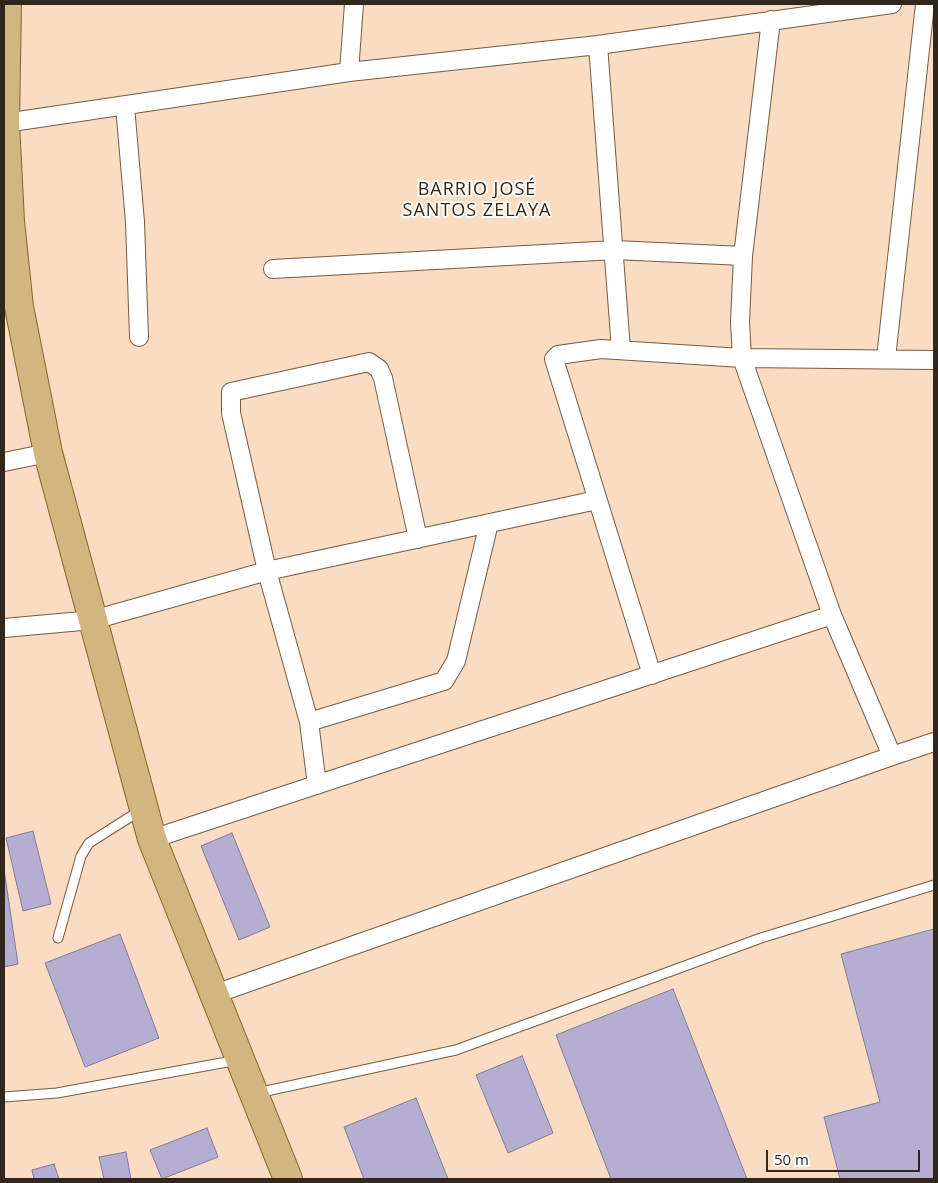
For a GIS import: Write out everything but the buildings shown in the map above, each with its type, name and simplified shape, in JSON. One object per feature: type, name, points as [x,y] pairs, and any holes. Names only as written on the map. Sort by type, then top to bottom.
[{"type":"main road","points":[[6,4],[5,123],[10,221],[19,306],[48,453],[152,839],[288,1179]]},
{"type":"street","points":[[348,72],[354,4]]},
{"type":"street","points":[[5,123],[348,72],[598,45],[892,4]]},
{"type":"street","points":[[886,358],[925,4]]},
{"type":"street","points":[[771,20],[743,256],[740,322],[742,358],[832,615],[892,756]]},
{"type":"street","points":[[598,45],[615,250],[621,350]]},
{"type":"street","points":[[125,106],[135,222],[139,338]]},
{"type":"street","points":[[273,269],[615,250],[743,256]]},
{"type":"street","points":[[652,674],[554,359],[558,355],[601,349],[742,358],[934,360]]},
{"type":"street","points":[[317,785],[309,722],[267,571],[231,412],[231,392],[369,362],[379,369],[383,378],[418,539]]},
{"type":"street","points":[[4,462],[48,453]]},
{"type":"street","points":[[4,628],[93,620],[267,571],[597,500]]},
{"type":"street","points":[[309,722],[444,681],[456,661],[488,523]]},
{"type":"street","points":[[152,839],[832,615]]},
{"type":"street","points":[[215,994],[934,742]]},
{"type":"lane","points":[[58,938],[81,856],[89,844],[123,819],[144,808]]},
{"type":"lane","points":[[253,1094],[456,1050],[761,938],[934,885]]},
{"type":"lane","points":[[4,1097],[57,1093],[240,1059]]},
{"type":"district","name":"BARRIO JOSÉ SANTOS ZELAYA","points":[[477,200]]}]
